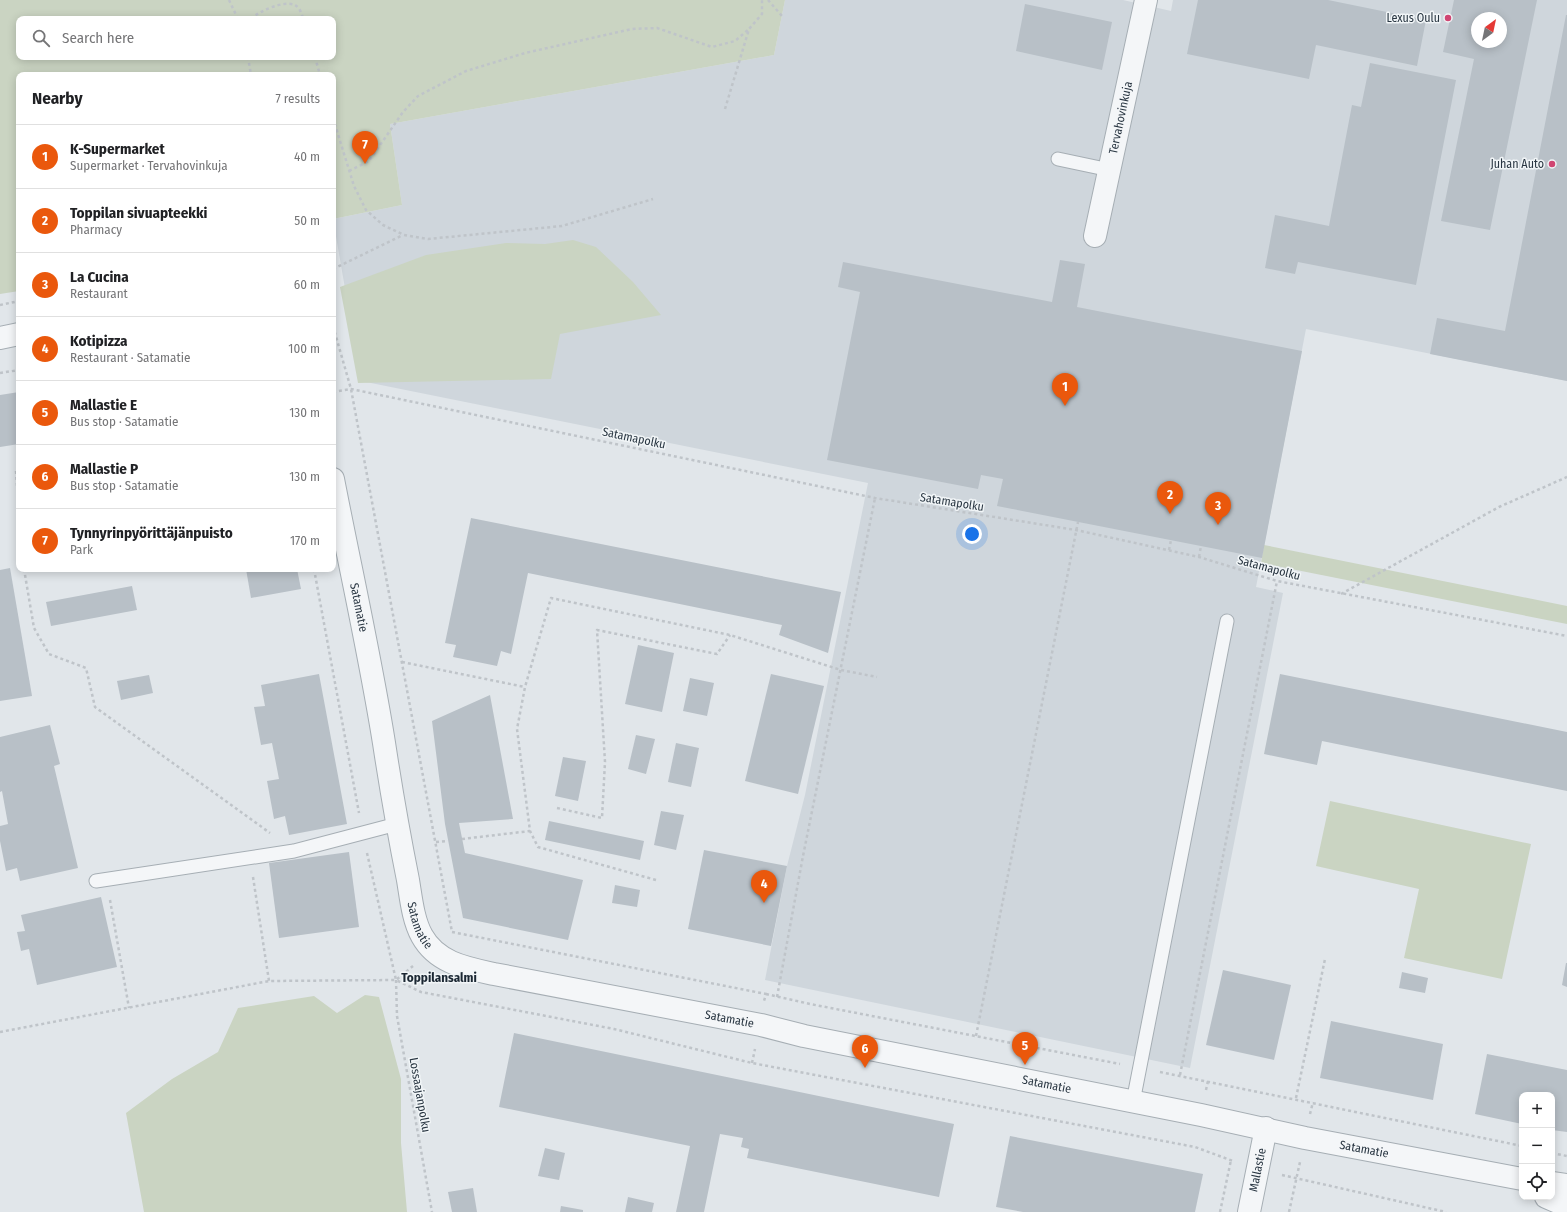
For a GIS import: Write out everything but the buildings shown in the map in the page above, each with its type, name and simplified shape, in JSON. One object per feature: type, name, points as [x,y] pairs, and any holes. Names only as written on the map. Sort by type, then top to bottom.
[{"type":"street","name":"Tervahovinkuja","points":[[1095,236],[1146,0]]},
{"type":"street","points":[[0,338],[16,335]]},
{"type":"street","name":"Satamatie","points":[[336,494],[376,696],[397,824],[416,920],[421,936],[432,950],[454,964],[494,974],[761,1026],[812,1038],[1266,1128],[1516,1181]]},
{"type":"street","name":"Mallastie","points":[[1249,1212],[1266,1128]]},
{"type":"street","points":[[1555,1183],[1567,1185]]},
{"type":"street","points":[[1553,1200],[1567,1206]]},
{"type":"lane","points":[[1058,159],[1110,170]]},
{"type":"lane","points":[[1133,1102],[1227,621]]},
{"type":"lane","points":[[101,881],[294,851],[397,824]]},
{"type":"path","points":[[229,0],[237,16]]},
{"type":"path","points":[[349,171],[369,160],[403,112],[418,96],[466,71],[525,53],[632,29],[657,28],[712,47],[735,41],[749,30],[762,14],[762,0]]},
{"type":"path","points":[[768,0],[782,16]]},
{"type":"path","points":[[254,16],[259,11],[288,2],[295,5],[301,11],[302,16]]},
{"type":"path","points":[[725,109],[749,30]]},
{"type":"path","points":[[248,60],[250,72]]},
{"type":"path","points":[[316,60],[319,72]]},
{"type":"path","points":[[336,128],[354,186],[366,210],[383,225],[404,235],[428,239],[562,226],[653,199]]},
{"type":"path","points":[[336,268],[404,235]]},
{"type":"path","points":[[0,305],[16,302]]},
{"type":"path","points":[[336,336],[351,389],[452,932]]},
{"type":"path","points":[[0,373],[16,370]]},
{"type":"path","name":"Satamapolku","points":[[336,392],[351,389],[875,498],[1076,530],[1199,557],[1278,581],[1567,636]]},
{"type":"path","points":[[1341,594],[1499,506],[1567,477]]},
{"type":"path","points":[[777,997],[803,856],[875,498]]},
{"type":"path","points":[[976,1036],[1078,522]]},
{"type":"path","points":[[1169,550],[1171,540]]},
{"type":"path","points":[[1199,557],[1201,546]]},
{"type":"path","points":[[25,572],[34,628],[49,654],[86,668],[95,707],[294,851]]},
{"type":"path","points":[[1180,1075],[1278,581]]},
{"type":"path","points":[[656,880],[538,847],[530,831],[517,729],[525,687],[551,598],[730,635],[841,670],[877,677]]},
{"type":"path","points":[[557,808],[602,818],[605,762],[597,630],[717,654],[730,635]]},
{"type":"path","points":[[402,662],[525,687]]},
{"type":"path","points":[[462,839],[530,831]]},
{"type":"path","points":[[436,842],[448,841]]},
{"type":"path","points":[[0,1032],[269,981],[250,858]]},
{"type":"path","points":[[101,881],[130,1008]]},
{"type":"path","points":[[1296,1098],[1325,959]]},
{"type":"path","name":"Lossaajanpolku","points":[[269,981],[396,980],[397,1016],[432,1212]]},
{"type":"path","points":[[1555,1154],[1567,1156]]},
{"type":"path","points":[[1220,1212],[1231,1160]]},
{"type":"path","points":[[1289,1212],[1297,1178]]},
{"type":"shaded area","points":[[785,0],[1123,0],[1171,11],[1173,0],[1567,0],[1567,381],[1306,329],[1256,587],[1283,593],[1190,1068],[765,980],[787,866],[805,795],[868,483],[361,381],[336,236],[336,218],[402,205],[390,124],[774,55]]},
{"type":"green space","points":[[0,0],[785,0],[774,55],[390,124],[402,205],[336,218],[336,72],[16,72],[16,291],[0,294]]},
{"type":"green space","points":[[573,240],[596,247],[633,282],[661,315],[560,334],[551,379],[358,383],[340,287],[426,255],[506,243],[545,244]]},
{"type":"green space","points":[[1264,545],[1567,606],[1567,624],[1261,563]]},
{"type":"green space","points":[[1330,801],[1531,844],[1502,979],[1404,958],[1419,889],[1316,866]]},
{"type":"green space","points":[[365,995],[379,997],[401,1079],[401,1143],[407,1212],[144,1212],[126,1113],[172,1079],[218,1052],[238,1008],[314,996],[337,1013]]},
{"type":"place","name":"Lexus Oulu","points":[[1448,18]]},
{"type":"place","name":"Tynnyrinpyörittäjänpuisto","points":[[365,164]]},
{"type":"place","name":"Juhan Auto","points":[[1552,164]]},
{"type":"place","name":"K-Supermarket","points":[[1065,406]]},
{"type":"place","name":"Toppilan sivuapteekki","points":[[1170,514]]},
{"type":"place","name":"La Cucina","points":[[1218,525]]},
{"type":"place","name":"Kotipizza","points":[[764,903]]},
{"type":"place","name":"Mallastie E","points":[[1025,1065]]},
{"type":"place","name":"Mallastie P","points":[[865,1068]]},
{"type":"district","name":"Toppilansalmi","points":[[439,977]]}]
